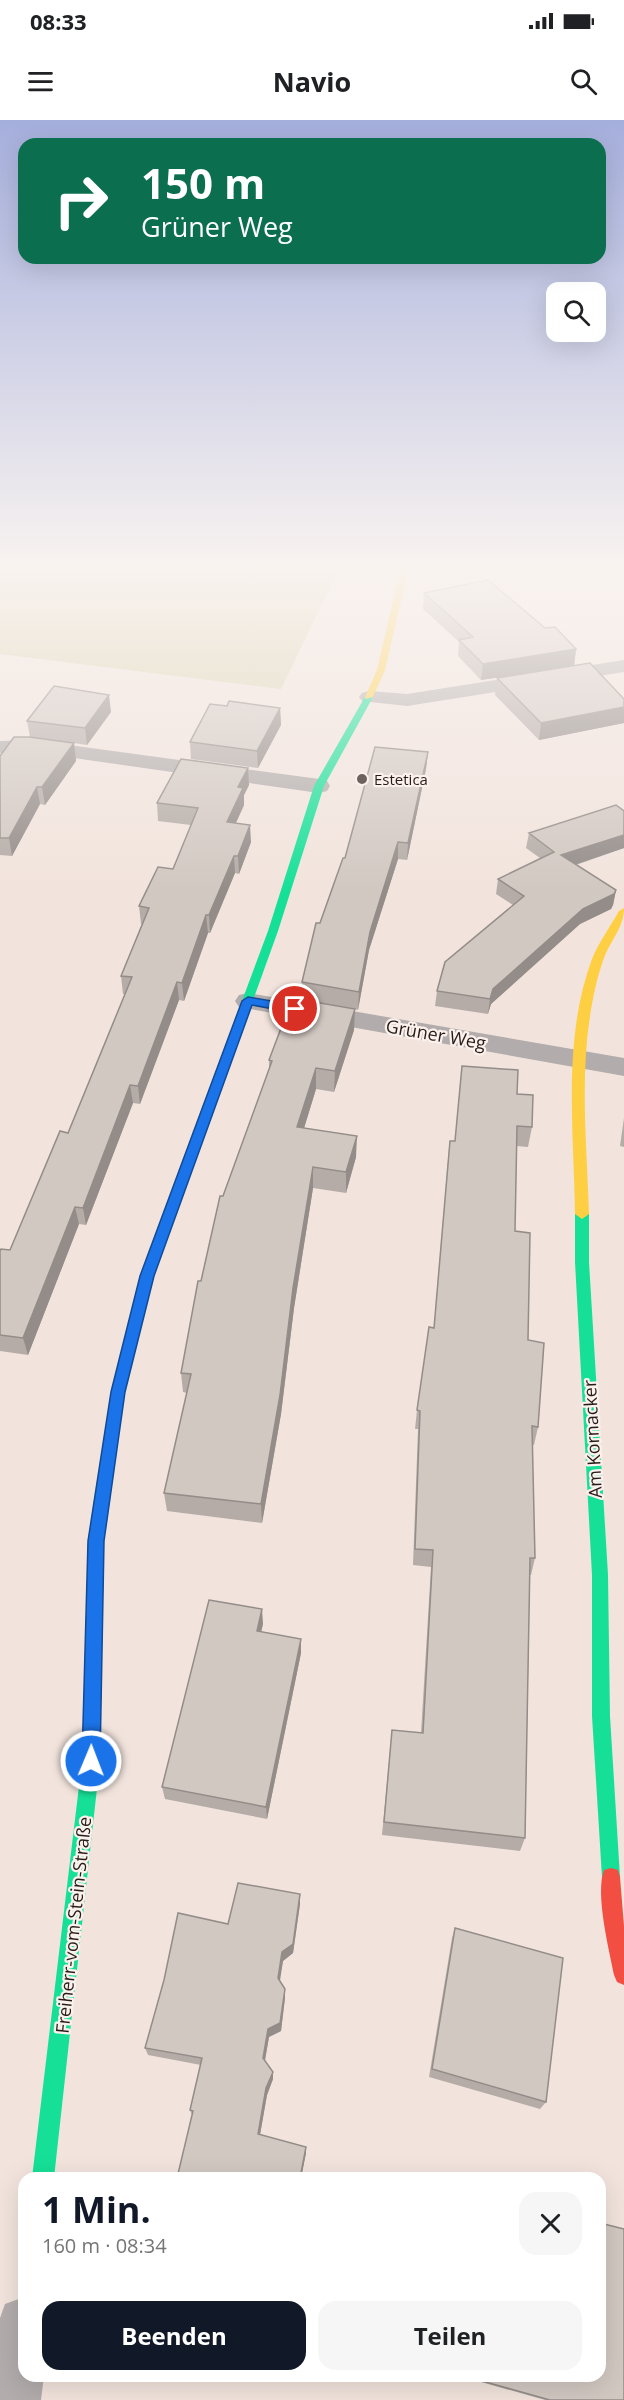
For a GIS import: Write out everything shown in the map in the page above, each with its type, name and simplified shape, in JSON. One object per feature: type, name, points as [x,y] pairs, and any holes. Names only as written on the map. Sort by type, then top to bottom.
[{"type":"street","name":"Freiherr-vom-Stein-Straße","points":[[44,2172],[91,1761],[96,1541],[118,1392],[147,1276],[273,931],[319,786],[369,697],[377,677]]},
{"type":"street","points":[[369,697],[407,700],[551,677]]},
{"type":"street","points":[[0,747],[33,747],[319,786]]},
{"type":"street","name":"Am Kornacker","points":[[624,911],[598,959],[586,999],[580,1059],[582,1262],[612,1576],[601,1716],[613,1919],[624,1975]]},
{"type":"street","name":"Grüner Weg","points":[[248,1001],[624,1067]]},
{"type":"street","points":[[14,2400],[18,2369]]},
{"type":"shaded area","points":[[188,677],[287,677],[281,689]]},
{"type":"building","points":[[604,677],[624,699],[624,707],[541,723],[497,678]]},
{"type":"building","points":[[54,686],[109,695],[85,728],[27,721]]},
{"type":"building","points":[[229,701],[280,708],[257,751],[190,742],[210,704],[227,706]]},
{"type":"building","points":[[14,737],[74,743],[42,787],[37,787],[9,838],[0,838],[0,756]]},
{"type":"building","points":[[375,747],[428,752],[408,843],[398,842],[370,932],[359,992],[302,982],[316,923],[320,923],[343,858],[345,858]]},
{"type":"building","points":[[181,759],[248,768],[238,787],[243,788],[227,822],[250,825],[238,856],[234,856],[209,915],[206,915],[182,983],[177,982],[138,1086],[130,1085],[83,1208],[75,1207],[23,1338],[0,1335],[0,1251],[1,1249],[10,1250],[60,1131],[68,1133],[132,977],[121,976],[149,908],[139,906],[158,867],[173,869],[198,808],[157,803]]},
{"type":"building","points":[[616,805],[624,811],[624,835],[561,855],[616,890],[614,894],[583,909],[493,989],[490,999],[437,991],[445,962],[524,896],[498,879],[554,852],[529,833]]},
{"type":"building","points":[[297,999],[355,1009],[335,1071],[316,1068],[297,1127],[357,1136],[346,1172],[313,1167],[293,1288],[280,1395],[261,1504],[164,1493],[191,1374],[181,1373],[198,1281],[201,1281],[220,1196],[223,1196],[272,1061],[269,1060],[286,1015],[293,1016]]},
{"type":"building","points":[[462,1066],[518,1070],[517,1094],[533,1095],[532,1127],[517,1126],[515,1231],[530,1233],[528,1340],[544,1343],[538,1427],[532,1426],[535,1558],[530,1558],[525,1838],[384,1822],[392,1730],[423,1733],[433,1550],[415,1549],[420,1411],[417,1410],[429,1327],[434,1328],[450,1141],[455,1141]]},
{"type":"building","points":[[209,1600],[262,1609],[257,1631],[301,1639],[266,1807],[162,1787]]},
{"type":"building","points":[[238,1883],[300,1894],[293,1944],[282,1952],[278,1978],[285,1989],[280,2023],[268,2029],[263,2058],[273,2072],[266,2088],[258,2134],[306,2147],[301,2172],[178,2172],[193,2111],[190,2110],[202,2058],[145,2048],[164,1980],[178,1913],[228,1924]]},
{"type":"building","points":[[455,1928],[563,1958],[546,2102],[432,2069]]},
{"type":"building","points":[[606,2224],[624,2229],[624,2400],[550,2400],[485,2382],[606,2382]]},
{"type":"traffic: fast","points":[[208,1108],[273,931],[319,786],[369,697]]},
{"type":"traffic: fast","points":[[582,1214],[582,1262],[600,1575],[601,1716],[611,1877]]},
{"type":"traffic: fast","points":[[44,2172],[91,1761],[96,1541],[103,1493]]},
{"type":"traffic: slow","points":[[369,697],[378,677]]},
{"type":"traffic: slow","points":[[582,1214],[579,1085],[584,1018],[589,987],[598,959],[624,911]]},
{"type":"traffic: slow","points":[[103,1493],[118,1392],[147,1276],[208,1108]]},
{"type":"traffic: jam","points":[[611,1877],[613,1919],[624,1975]]},
{"type":"place","name":"Estetica","points":[[362,779]]},
{"type":"route","points":[[91,1761],[96,1541],[118,1392],[147,1276],[248,1001],[295,1009]]}]
